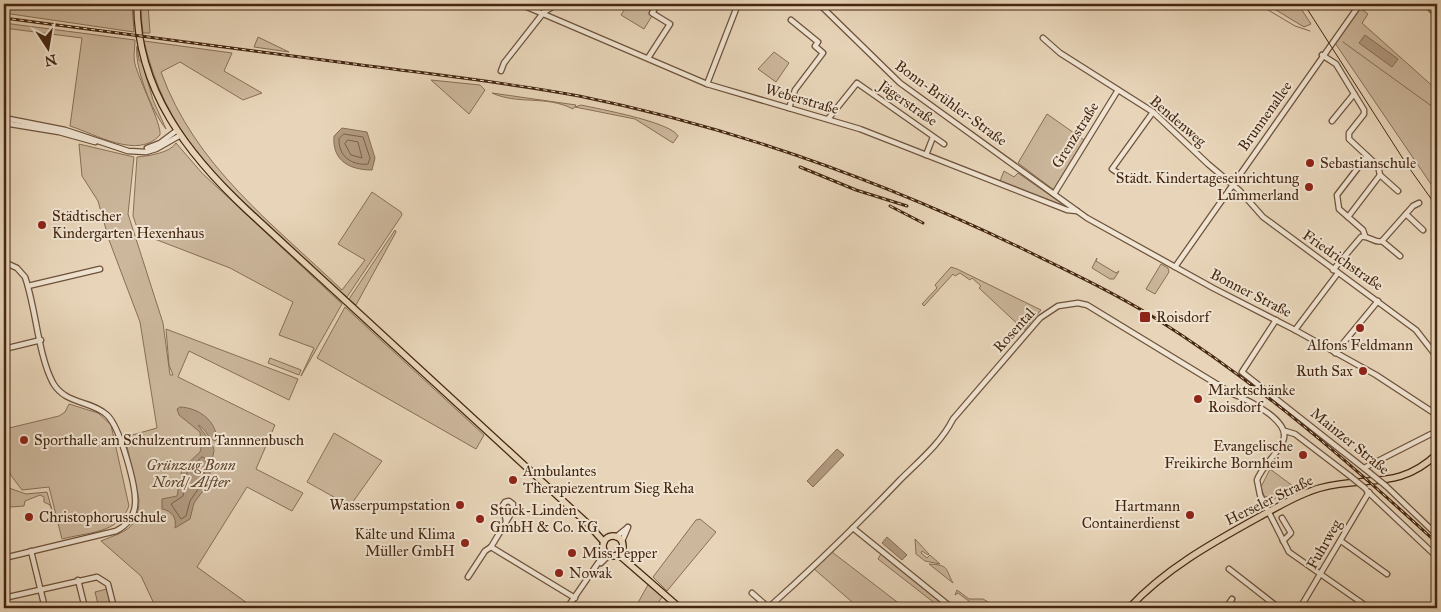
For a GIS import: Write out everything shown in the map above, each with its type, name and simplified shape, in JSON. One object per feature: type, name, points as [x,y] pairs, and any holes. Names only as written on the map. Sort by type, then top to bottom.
[{"type":"main road","points":[[137,4],[140,36],[148,73],[156,94],[177,134],[202,166],[224,189],[340,297],[606,540],[607,554],[620,553],[680,608]]},
{"type":"main road","name":"Herseler Straße","points":[[1128,608],[1150,587],[1189,557],[1306,492],[1321,488],[1398,478],[1420,469],[1437,454]]},
{"type":"main road","points":[[606,540],[616,537],[622,541],[620,553]]},
{"type":"street","name":"Weberstraße","points":[[520,4],[544,12],[708,84],[828,119],[1067,210],[1078,211]]},
{"type":"street","points":[[501,71],[504,63],[544,12],[557,4]]},
{"type":"street","points":[[648,58],[670,24],[652,13],[656,7],[650,4]]},
{"type":"street","points":[[708,84],[738,4]]},
{"type":"street","name":"Bonn-Brühler-Straße","points":[[819,4],[900,82],[1054,194]]},
{"type":"street","name":"Brunnenallee","points":[[1175,268],[1322,55],[1360,4]]},
{"type":"street","points":[[1426,4],[1437,16]]},
{"type":"street","points":[[789,108],[795,90],[824,53],[815,46],[818,42],[790,20]]},
{"type":"street","name":"Bendenweg","points":[[1043,38],[1060,53],[1153,112],[1232,185]]},
{"type":"street","points":[[1322,55],[1336,64],[1364,114],[1348,136],[1378,166],[1380,175],[1398,191]]},
{"type":"street","name":"Jägerstraße","points":[[828,119],[857,83],[944,144]]},
{"type":"street","name":"Grenzstraße","points":[[1054,194],[1118,90]]},
{"type":"street","points":[[1332,122],[1354,94]]},
{"type":"street","points":[[1127,179],[1112,169],[1153,112]]},
{"type":"street","points":[[4,118],[138,151],[177,134]]},
{"type":"street","points":[[4,122],[64,132]]},
{"type":"street","points":[[926,155],[933,137]]},
{"type":"street","points":[[1367,156],[1337,198],[1339,209],[1363,230],[1365,236],[1378,242],[1382,241],[1400,256]]},
{"type":"street","points":[[1348,217],[1380,175]]},
{"type":"street","name":"Friedrichstraße","points":[[1232,185],[1262,217],[1333,270],[1378,300],[1416,330],[1437,357]]},
{"type":"street","name":"Bonner Straße","points":[[1054,194],[1078,211],[1175,268],[1295,330],[1376,375],[1437,416]]},
{"type":"street","points":[[1382,241],[1419,202]]},
{"type":"street","points":[[1406,214],[1423,230]]},
{"type":"street","points":[[1333,270],[1361,237],[1365,236]]},
{"type":"street","points":[[4,262],[13,264],[22,272],[28,286],[49,372],[60,392],[69,399],[102,412],[116,426],[135,502],[129,521],[116,531],[4,558]]},
{"type":"street","points":[[28,286],[100,270]]},
{"type":"street","points":[[1295,330],[1338,273]]},
{"type":"street","points":[[1335,353],[1378,300]]},
{"type":"street","name":"Rosental","points":[[769,608],[853,528],[931,448],[956,415],[1039,320],[1058,306],[1078,303],[1093,308],[1233,394],[1249,400],[1280,422],[1285,431],[1295,434],[1350,476],[1437,557]]},
{"type":"street","name":"Mainzer Straße","points":[[1276,320],[1242,372],[1386,486],[1437,534]]},
{"type":"street","points":[[4,348],[41,340]]},
{"type":"street","points":[[1285,431],[1283,442],[1257,480],[1258,490],[1268,512],[1283,541],[1294,556],[1369,608]]},
{"type":"street","points":[[1364,468],[1431,434],[1437,434]]},
{"type":"street","name":"Fuhrweg","points":[[1300,608],[1321,576],[1367,491]]},
{"type":"street","points":[[1282,518],[1291,533],[1283,541]]},
{"type":"street","points":[[468,577],[485,551],[491,547],[506,521]]},
{"type":"street","points":[[616,537],[628,527],[622,541]]},
{"type":"street","points":[[853,528],[952,608]]},
{"type":"street","points":[[1341,541],[1387,574]]},
{"type":"street","points":[[491,547],[575,598]]},
{"type":"street","points":[[31,551],[45,608]]},
{"type":"street","points":[[567,608],[607,554]]},
{"type":"street","points":[[1229,569],[1279,608]]},
{"type":"street","points":[[4,598],[97,577],[106,581],[114,608]]},
{"type":"street","points":[[78,580],[85,608]]},
{"type":"street","points":[[752,593],[769,608]]},
{"type":"street","points":[[1226,608],[1232,599]]},
{"type":"green space","points":[[6,4],[132,4],[134,32],[4,13]]},
{"type":"green space","points":[[140,4],[148,4],[150,33],[143,33]]},
{"type":"green space","points":[[628,4],[648,4],[653,7],[649,13],[652,16],[644,29],[621,15]]},
{"type":"green space","points":[[1266,4],[1298,4],[1311,24],[1304,27]]},
{"type":"green space","points":[[1360,8],[1368,14],[1362,23],[1437,90],[1437,193],[1335,43]]},
{"type":"green space","points":[[4,23],[135,40],[135,64],[158,122],[160,135],[151,142],[140,145],[128,145],[116,143],[70,126],[82,38],[4,28]]},
{"type":"green space","points":[[258,37],[289,52],[254,47]]},
{"type":"green space","points":[[144,41],[232,53],[224,71],[262,93],[243,100],[180,62],[161,72],[176,106],[194,136],[215,165],[263,216],[342,290],[365,260],[338,244],[372,192],[401,212],[402,215],[347,297],[233,192],[195,149],[165,101],[153,73]]},
{"type":"green space","points":[[137,46],[139,60],[142,62],[153,100],[166,129],[155,112],[145,89],[138,65]]},
{"type":"green space","points":[[774,52],[789,63],[776,82],[758,69]]},
{"type":"green space","points":[[431,80],[480,85],[485,90],[469,114]]},
{"type":"green space","points":[[492,93],[576,105],[573,109],[553,102],[512,99]]},
{"type":"green space","points":[[581,105],[649,121],[673,131],[678,136],[673,143],[635,119],[575,107]]},
{"type":"green space","points":[[1047,114],[1084,140],[1054,190],[1018,163]]},
{"type":"green space","points":[[176,143],[202,173],[342,304],[301,376],[314,348],[279,335],[293,302],[230,268],[139,233],[133,216],[137,157],[164,152]]},
{"type":"green space","name":"Grünzug Bonn Nord/ Alfter","points":[[79,144],[134,157],[128,214],[163,323],[170,375],[173,375],[169,365],[166,329],[298,379],[289,400],[189,351],[178,377],[275,425],[256,469],[303,493],[292,511],[247,487],[197,567],[254,608],[156,608],[141,576],[101,541],[129,528],[136,518],[138,510],[139,500],[125,437],[157,428],[140,322],[109,240],[98,201],[82,176]]},
{"type":"green space","points":[[1004,171],[1014,177],[1018,173],[1061,203],[1060,205],[1000,181]]},
{"type":"green space","points":[[395,230],[396,232],[356,305],[349,299]]},
{"type":"green space","points":[[1097,258],[1096,261],[1116,273],[1119,271],[1114,279],[1110,279],[1092,268]]},
{"type":"green space","points":[[1161,264],[1168,268],[1169,272],[1155,294],[1146,289]]},
{"type":"green space","points":[[951,267],[1041,310],[1024,330],[979,288],[981,286],[972,278],[970,280],[960,273],[955,276],[953,274],[924,306],[922,304],[937,288],[935,285]]},
{"type":"green space","points":[[345,307],[484,435],[476,449],[317,358]]},
{"type":"green space","points":[[270,358],[301,370],[299,375],[268,363]]},
{"type":"green space","points":[[69,404],[98,413],[111,425],[129,506],[118,522],[110,527],[62,539],[49,487],[22,490],[7,468],[3,449],[5,429],[59,416],[65,412]]},
{"type":"green space","points":[[334,433],[382,461],[350,506],[307,482]]},
{"type":"green space","points":[[1270,469],[1297,489],[1274,499],[1264,496],[1261,487]]},
{"type":"green space","points":[[9,488],[26,494],[47,492],[52,510],[50,505],[44,502],[44,497],[40,495],[25,501],[24,506],[11,507],[6,502],[8,496],[4,495],[4,489]]},
{"type":"green space","points":[[700,519],[716,532],[667,591],[653,577],[696,520]]},
{"type":"green space","points":[[915,539],[929,554],[922,551],[921,553],[927,558],[930,555],[940,564],[925,561],[916,554]]},
{"type":"green space","points":[[832,552],[905,608],[859,608],[813,568]]},
{"type":"green space","points":[[881,554],[948,608],[941,608],[878,559]]},
{"type":"green space","points":[[929,564],[944,567],[953,583]]},
{"type":"green space","points":[[649,583],[663,596],[654,608],[635,608]]},
{"type":"green space","points":[[107,589],[112,608],[99,608],[95,592]]},
{"type":"green space","points":[[957,590],[969,599],[983,599],[990,603],[986,608],[978,608],[958,593],[955,595]]},
{"type":"water","points":[[1365,35],[1398,59],[1392,67],[1359,43]]},
{"type":"water","points":[[342,128],[367,132],[375,158],[372,170],[350,166],[339,158],[334,145],[334,136]]},
{"type":"water","points":[[180,407],[199,412],[209,420],[216,432],[217,439],[215,441],[212,440],[203,428],[198,425],[212,444],[214,450],[208,484],[194,503],[190,519],[175,528],[173,516],[169,511],[162,509],[162,499],[177,496],[182,469],[200,452],[201,448],[200,432],[179,415],[177,409]]},
{"type":"water","points":[[837,449],[844,455],[813,487],[807,481]]},
{"type":"water","points":[[887,537],[907,555],[902,560],[882,543]]},
{"type":"waterway","points":[[1258,4],[1295,26],[1310,31]]},
{"type":"waterway","points":[[1343,42],[1437,110]]},
{"type":"tram line","points":[[1304,4],[1407,165],[1437,207]]},
{"type":"railway","points":[[4,18],[467,78],[579,96],[694,123],[750,140],[861,179],[970,224],[1023,249],[1123,299],[1155,318],[1266,396],[1336,453],[1437,543]]},
{"type":"railway","points":[[800,167],[856,190],[907,206]]},
{"type":"railway","points":[[890,206],[923,223]]},
{"type":"place","name":"Sebastianschule","points":[[1310,163]]},
{"type":"place","name":"Städt. Kindertageseinrichtung Lummerland","points":[[1309,187]]},
{"type":"place","name":"Städtischer Kindergarten Hexenhaus","points":[[42,225]]},
{"type":"place","name":"Roisdorf","points":[[1145,317]]},
{"type":"place","name":"Alfons Feldmann","points":[[1360,328]]},
{"type":"place","name":"Ruth Sax","points":[[1363,371]]},
{"type":"place","name":"Marktschänke Roisdorf","points":[[1198,399]]},
{"type":"place","name":"Sporthalle am Schulzentrum Tannnenbusch","points":[[24,440]]},
{"type":"place","name":"Evangelische Freikirche Bornheim","points":[[1303,455]]},
{"type":"place","name":"Ambulantes Therapiezentrum Sieg Reha","points":[[513,480]]},
{"type":"place","name":"Wasserpumpstation","points":[[460,505]]},
{"type":"place","name":"Hartmann Containerdienst","points":[[1190,515]]},
{"type":"place","name":"Christophorusschule","points":[[29,517]]},
{"type":"place","name":"Stuck-Linden GmbH & Co. KG","points":[[480,519]]},
{"type":"place","name":"Kälte und Klima Müller GmbH","points":[[465,543]]},
{"type":"place","name":"Miss Pepper","points":[[572,553]]},
{"type":"place","name":"Nowak","points":[[559,573]]}]
